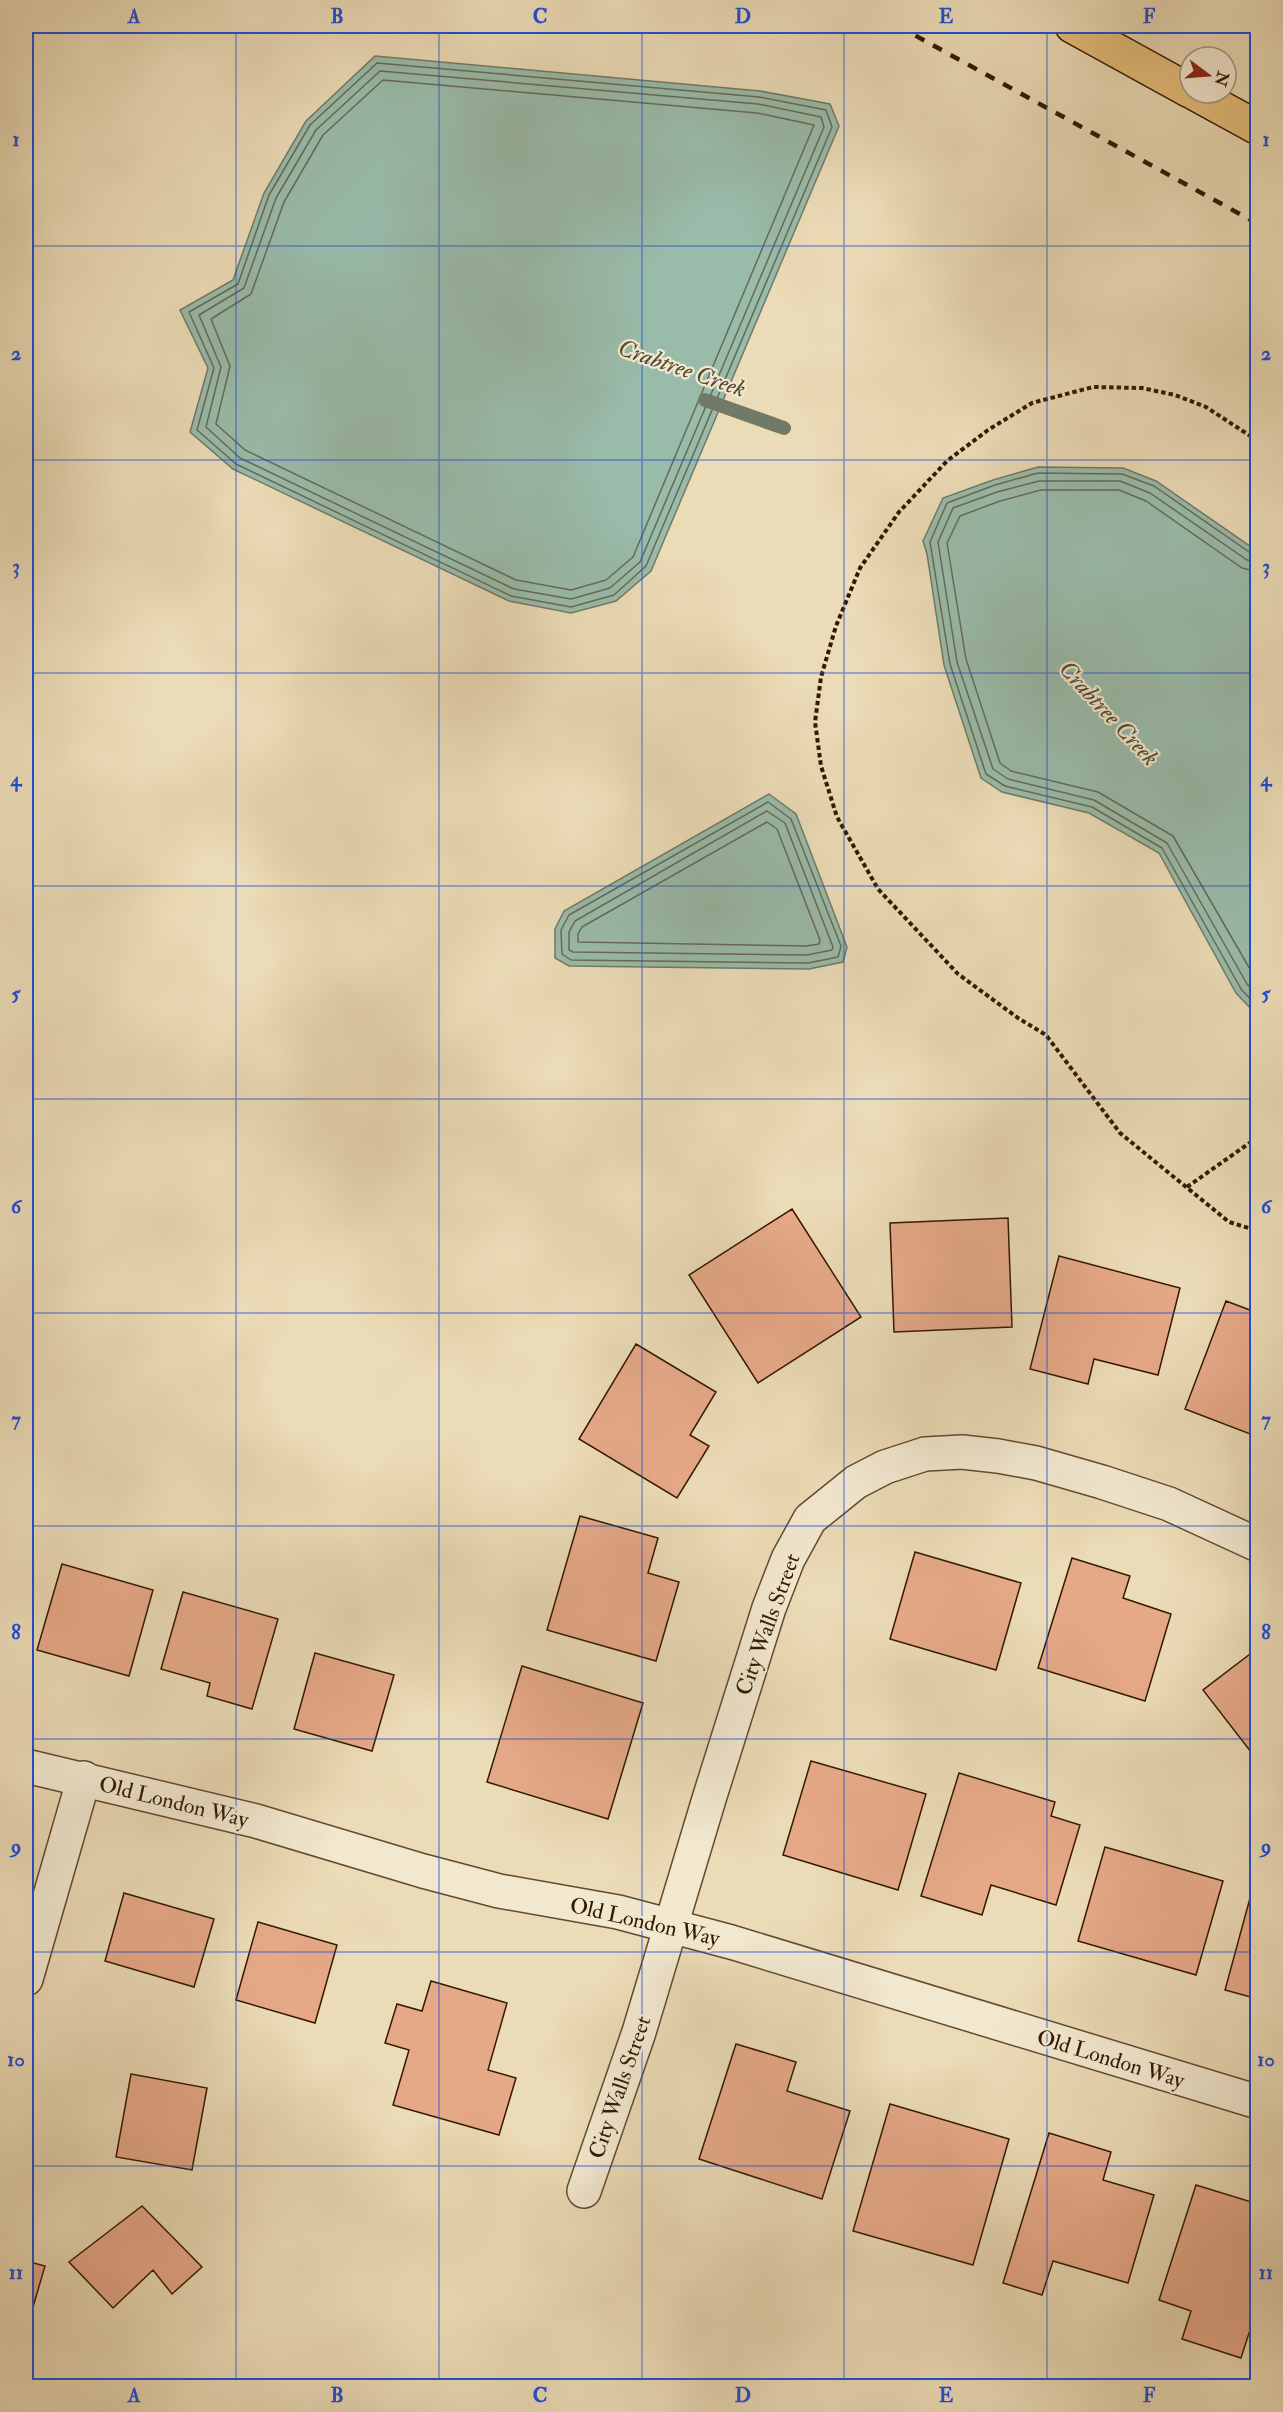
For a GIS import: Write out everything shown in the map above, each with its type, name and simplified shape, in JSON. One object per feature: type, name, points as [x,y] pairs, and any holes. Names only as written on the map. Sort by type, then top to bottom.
[{"type":"main road","points":[[1072,26],[1178,84]]},
{"type":"main road","points":[[1216,105],[1257,128]]},
{"type":"street","name":"City Walls Street","points":[[584,2191],[639,2032],[708,1799],[769,1608],[788,1559],[810,1518],[856,1482],[885,1467],[925,1454],[962,1452],[1036,1463],[1102,1482],[1169,1504],[1257,1545]]},
{"type":"street","name":"Old London Way","points":[[26,1766],[84,1778],[256,1821],[488,1888],[618,1911],[731,1942],[1257,2102]]},
{"type":"street","points":[[26,1979],[84,1778]]},
{"type":"path","points":[[1257,441],[1206,407],[1175,395],[1142,388],[1093,387],[1032,403],[987,430],[947,462],[899,512],[860,568],[836,626],[821,678],[815,722],[821,766],[837,817],[878,889],[958,974],[1018,1018],[1046,1035],[1120,1133],[1229,1222],[1257,1231]]},
{"type":"path","points":[[1187,1187],[1257,1137]]},
{"type":"water","points":[[375,56],[760,91],[830,104],[839,126],[651,571],[616,601],[571,613],[509,601],[233,469],[190,432],[208,368],[180,310],[233,280],[264,193],[306,121]]},
{"type":"water","points":[[1038,467],[1123,468],[1156,481],[1257,551],[1257,1015],[1236,993],[1159,853],[1089,813],[1002,792],[981,778],[944,665],[923,541],[943,498]]},
{"type":"water","points":[[769,794],[796,814],[847,947],[843,962],[809,969],[569,966],[555,958],[555,929],[564,911]]},
{"type":"building","points":[[792,1209],[861,1317],[758,1383],[689,1275]]},
{"type":"building","points":[[1008,1218],[1012,1327],[894,1332],[890,1223]]},
{"type":"building","points":[[1059,1256],[1180,1288],[1158,1375],[1094,1359],[1088,1384],[1030,1369]]},
{"type":"building","points":[[1226,1301],[1258,1313],[1258,1437],[1185,1409]]},
{"type":"building","points":[[636,1344],[716,1392],[690,1435],[709,1446],[677,1498],[579,1439]]},
{"type":"building","points":[[580,1516],[658,1538],[648,1573],[679,1582],[656,1661],[547,1630]]},
{"type":"building","points":[[915,1552],[1021,1583],[996,1670],[890,1639]]},
{"type":"building","points":[[1072,1558],[1130,1576],[1123,1598],[1171,1614],[1145,1701],[1038,1668]]},
{"type":"building","points":[[62,1564],[153,1590],[129,1676],[37,1650]]},
{"type":"building","points":[[183,1592],[278,1619],[252,1709],[207,1696],[210,1683],[161,1669]]},
{"type":"building","points":[[1258,1648],[1258,1761],[1203,1690]]},
{"type":"building","points":[[315,1653],[394,1675],[372,1751],[294,1729]]},
{"type":"building","points":[[522,1666],[643,1703],[608,1819],[487,1782]]},
{"type":"building","points":[[811,1761],[926,1794],[898,1890],[783,1855]]},
{"type":"building","points":[[959,1773],[1055,1802],[1051,1816],[1080,1825],[1056,1905],[991,1885],[982,1915],[921,1896]]},
{"type":"building","points":[[1105,1847],[1223,1881],[1196,1975],[1078,1941]]},
{"type":"building","points":[[1256,1876],[1258,1877],[1258,1999],[1225,1990]]},
{"type":"building","points":[[124,1893],[214,1919],[194,1987],[105,1961]]},
{"type":"building","points":[[258,1922],[337,1945],[315,2023],[236,2000]]},
{"type":"building","points":[[431,1981],[507,2003],[488,2070],[516,2078],[499,2135],[393,2105],[409,2050],[385,2043],[397,2004],[422,2011]]},
{"type":"building","points":[[736,2044],[796,2062],[787,2091],[850,2111],[822,2199],[699,2159]]},
{"type":"building","points":[[131,2074],[207,2088],[192,2170],[116,2157]]},
{"type":"building","points":[[890,2104],[1009,2139],[973,2265],[853,2231]]},
{"type":"building","points":[[1049,2133],[1111,2152],[1103,2180],[1154,2195],[1128,2283],[1053,2261],[1042,2295],[1003,2283]]},
{"type":"building","points":[[1196,2185],[1258,2204],[1258,2336],[1249,2333],[1241,2358],[1182,2339],[1191,2311],[1159,2300]]},
{"type":"building","points":[[142,2206],[202,2267],[172,2294],[153,2270],[113,2308],[69,2262]]},
{"type":"building","points":[[26,2261],[45,2266],[26,2331]]},
{"type":"waterway","name":"Crabtree Creek","points":[[705,400],[784,428]]},
{"type":"railway","points":[[898,26],[1258,224]]}]
